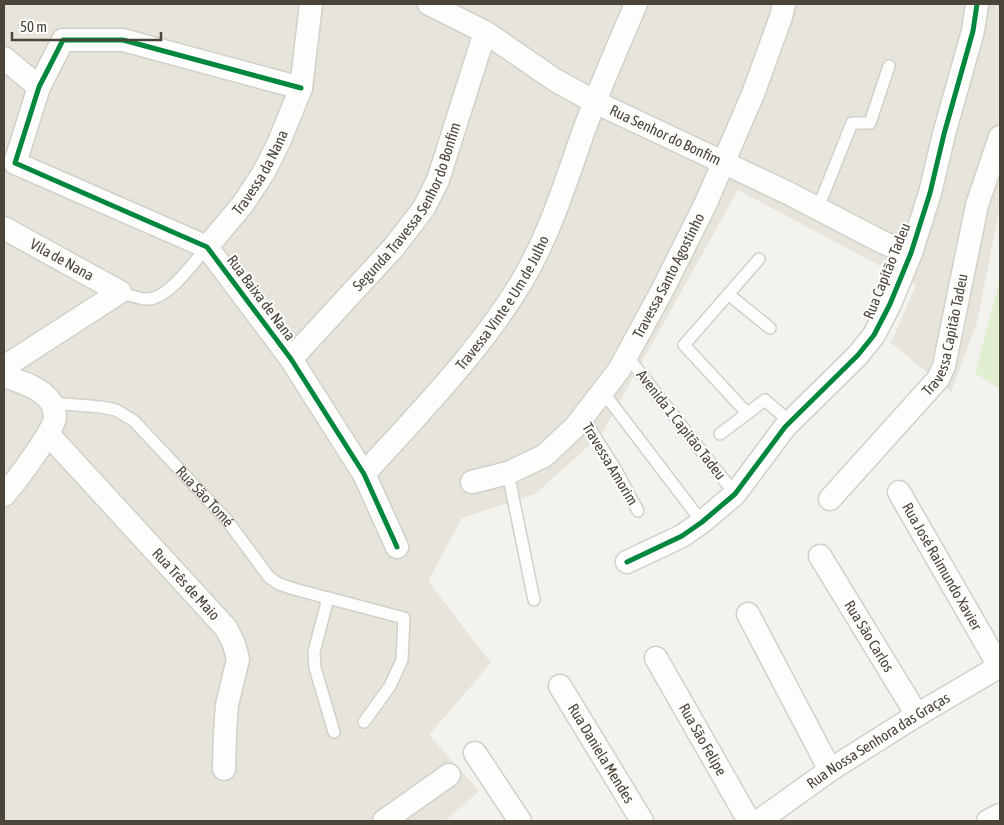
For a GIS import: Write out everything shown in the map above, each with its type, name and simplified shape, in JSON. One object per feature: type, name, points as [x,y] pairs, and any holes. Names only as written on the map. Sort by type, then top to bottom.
[{"type":"street","name":"Travessa da Nana","points":[[207,247],[243,204],[264,172],[279,142],[301,88],[310,4]]},
{"type":"street","name":"Rua Senhor do Bonfim","points":[[433,4],[485,32],[555,80],[595,102],[818,208],[884,243],[911,253]]},
{"type":"street","name":"Travessa Vinte e Um de Julho","points":[[364,474],[458,367],[492,324],[522,280],[546,232],[595,102],[636,4]]},
{"type":"street","name":"Travessa Santo Agostinho","points":[[472,482],[508,473],[544,456],[576,426],[619,370],[704,205],[756,85],[784,4]]},
{"type":"street","name":"Rua Capitão Tadeu","points":[[627,562],[682,536],[736,494],[790,422],[858,355],[874,334],[890,304],[911,253],[930,193],[944,134],[973,31],[977,4]]},
{"type":"street","name":"Segunda Travessa Senhor do Bonfim","points":[[291,359],[394,247],[424,208],[438,180],[485,32]]},
{"type":"street","points":[[4,58],[39,87],[63,40],[123,40],[301,88]]},
{"type":"street","name":"Rua Baixa de Nana","points":[[39,87],[15,163],[207,247],[291,359],[364,474],[397,547]]},
{"type":"street","name":"Travessa Capitão Tadeu","points":[[830,499],[938,379],[944,366],[977,205],[1000,137]]},
{"type":"street","name":"Vila de Nana","points":[[4,228],[120,292]]},
{"type":"street","points":[[4,367],[120,292]]},
{"type":"street","points":[[4,376],[30,386],[44,394],[52,403],[55,417],[48,434],[4,495]]},
{"type":"street","name":"Rua Três de Maio","points":[[48,434],[226,628],[234,644],[238,659],[227,705],[224,769]]},
{"type":"street","name":"Rua José Raimundo Xavier","points":[[899,492],[1000,666]]},
{"type":"street","name":"Rua São Carlos","points":[[820,556],[917,715]]},
{"type":"street","points":[[748,614],[830,770]]},
{"type":"street","name":"Rua São Felipe","points":[[656,658],[749,821]]},
{"type":"street","name":"Rua Nossa Senhora das Graças","points":[[760,821],[830,770],[917,715],[1000,666]]},
{"type":"street","name":"Rua Daniela Mendes","points":[[560,686],[642,821]]},
{"type":"street","points":[[475,753],[520,821]]},
{"type":"street","points":[[384,821],[448,775]]},
{"type":"street","points":[[988,821],[1000,815]]},
{"type":"lane","points":[[818,208],[852,123],[870,123],[890,66]]},
{"type":"lane","points":[[120,292],[148,300],[158,297],[173,284],[207,247]]},
{"type":"lane","points":[[747,413],[684,345],[759,259]]},
{"type":"lane","points":[[728,294],[770,328]]},
{"type":"lane","name":"Avenida 1 Capitão Tadeu","points":[[627,356],[736,494]]},
{"type":"lane","points":[[603,392],[702,522]]},
{"type":"lane","points":[[720,434],[765,400],[790,422]]},
{"type":"lane","name":"Rua São Tomé","points":[[52,403],[116,410],[134,421],[226,519],[269,577],[279,584],[404,618],[402,660],[390,686],[364,722]]},
{"type":"lane","name":"Travessa Amorim","points":[[582,418],[616,470],[638,511]]},
{"type":"lane","points":[[508,473],[534,600]]},
{"type":"lane","points":[[328,598],[314,652],[315,668],[334,732]]},
{"type":"shaded area","points":[[4,4],[1000,4],[1000,206],[977,322],[951,392],[891,343],[916,285],[738,190],[601,435],[535,494],[462,518],[428,581],[491,663],[429,735],[479,791],[445,821],[4,821]]},
{"type":"green space","points":[[1000,278],[1000,389],[975,373]]},
{"type":"cycle path","points":[[627,562],[682,536],[735,494],[785,427],[858,355],[874,335],[890,304],[911,253],[930,193],[944,134],[973,31],[977,4]]},
{"type":"cycle path","points":[[301,88],[123,40],[63,40],[39,87],[15,163],[207,247],[291,359],[364,474],[397,547]]}]
